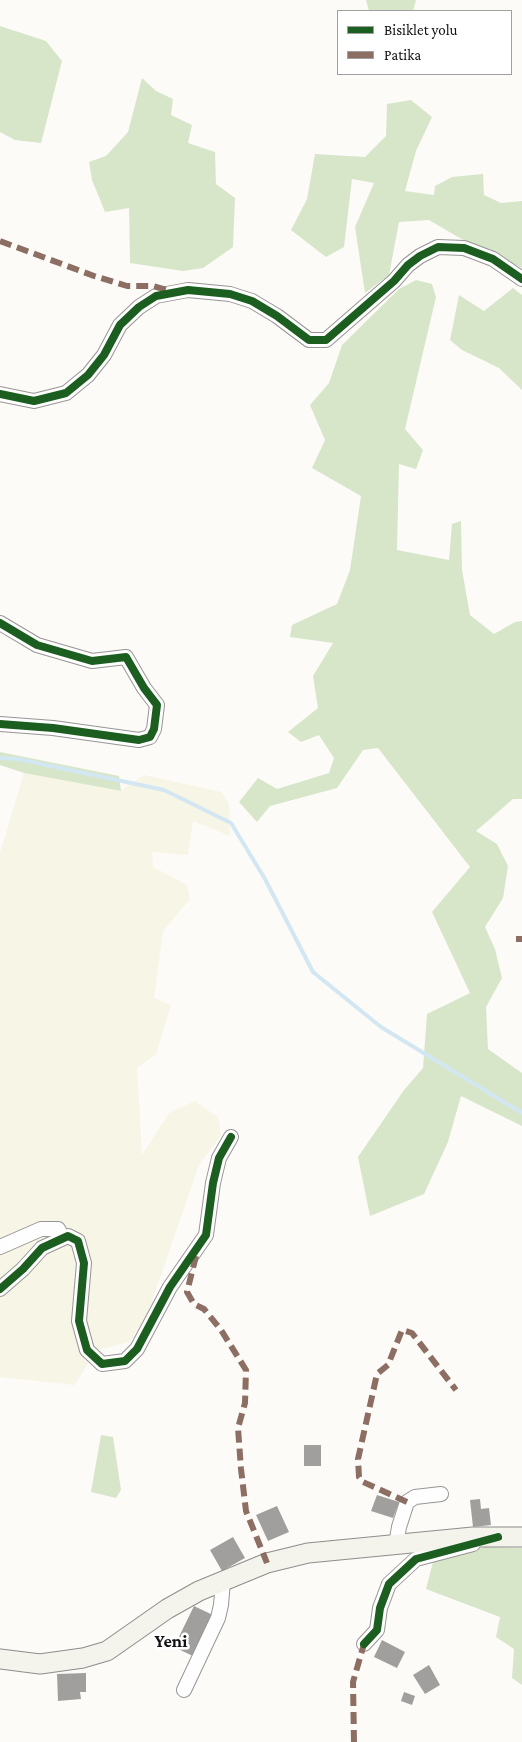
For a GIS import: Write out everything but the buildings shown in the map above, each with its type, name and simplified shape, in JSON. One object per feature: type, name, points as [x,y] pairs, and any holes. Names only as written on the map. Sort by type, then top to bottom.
[{"type":"main road","points":[[0,1658],[40,1664],[83,1658],[107,1651],[167,1609],[198,1591],[267,1562],[308,1553],[473,1538],[522,1537]]},
{"type":"street","points":[[0,394],[34,401],[66,394],[88,375],[104,355],[120,325],[139,307],[156,296],[188,290],[230,294],[252,301],[277,316],[309,340],[326,340],[380,294],[420,256],[438,247],[464,248],[493,259],[522,279]]},
{"type":"street","points":[[0,623],[37,645],[92,661],[126,657],[144,688],[157,705],[154,729],[150,737],[139,740],[54,728],[0,724]]},
{"type":"street","points":[[0,1289],[23,1269],[42,1248],[68,1236],[78,1241],[84,1263],[79,1321],[87,1350],[102,1364],[125,1361],[137,1349],[170,1287],[206,1235],[213,1183],[219,1158],[231,1137]]},
{"type":"street","points":[[0,1247],[41,1229],[58,1229],[63,1238]]},
{"type":"street","points":[[396,1545],[398,1527],[407,1502],[415,1496],[441,1494]]},
{"type":"street","points":[[364,1644],[377,1630],[380,1608],[389,1584],[416,1559],[498,1537]]},
{"type":"street","points":[[184,1690],[218,1618],[223,1581]]},
{"type":"shaded area","points":[[24,773],[121,791],[144,775],[221,792],[229,804],[230,836],[193,821],[188,855],[152,852],[153,867],[187,885],[190,899],[163,931],[154,998],[171,1005],[156,1054],[137,1068],[142,1155],[169,1113],[195,1101],[218,1117],[221,1135],[199,1165],[148,1312],[130,1342],[96,1350],[75,1385],[0,1377],[0,853]]},
{"type":"green space","points":[[366,0],[416,0],[413,10],[369,10]]},
{"type":"green space","points":[[0,26],[46,41],[62,61],[41,143],[15,140],[0,132]]},
{"type":"green space","points":[[142,78],[156,91],[173,99],[171,115],[192,125],[188,143],[215,152],[216,184],[235,198],[233,247],[203,268],[183,271],[130,263],[129,208],[105,212],[92,180],[89,162],[106,156],[128,132]]},
{"type":"green space","points":[[411,100],[432,117],[416,151],[405,191],[434,195],[435,186],[452,177],[483,174],[484,195],[501,203],[522,201],[522,268],[458,237],[429,220],[399,222],[389,275],[365,293],[355,227],[374,183],[352,179],[344,247],[326,257],[291,230],[307,199],[315,154],[365,157],[386,136],[387,104]]},
{"type":"green space","points":[[416,280],[432,284],[436,297],[405,429],[423,450],[416,469],[399,464],[397,550],[449,560],[452,524],[461,521],[462,570],[470,615],[494,634],[515,622],[522,621],[522,799],[513,799],[476,831],[497,844],[508,866],[503,898],[485,927],[495,949],[502,978],[486,1007],[488,1049],[522,1073],[522,1126],[461,1096],[448,1142],[424,1194],[370,1216],[358,1157],[404,1090],[423,1068],[427,1014],[470,993],[432,912],[470,867],[378,748],[363,750],[337,788],[270,806],[257,822],[239,802],[258,778],[277,789],[329,773],[334,758],[319,735],[301,742],[288,732],[318,708],[313,676],[333,643],[290,637],[292,625],[337,604],[350,570],[361,496],[312,468],[325,440],[310,405],[329,383],[342,345],[399,289]]},
{"type":"green space","points":[[513,288],[522,295],[522,390],[499,368],[462,350],[450,340],[459,295],[484,311]]},
{"type":"green space","points":[[0,752],[119,776],[121,791],[24,773],[0,765]]},
{"type":"green space","points":[[101,1435],[113,1437],[121,1490],[116,1498],[91,1492]]},
{"type":"green space","points":[[485,1547],[522,1548],[522,1685],[512,1678],[514,1649],[496,1637],[500,1617],[426,1589],[433,1562]]},
{"type":"waterway","points":[[0,758],[18,759],[164,790],[231,823],[265,879],[313,972],[381,1027],[522,1113]]},
{"type":"marked path","points":[[0,241],[94,276],[127,286],[153,286],[170,291]]},
{"type":"marked path","points":[[516,939],[522,939]]},
{"type":"marked path","points":[[196,1256],[187,1292],[194,1304],[204,1309],[221,1330],[246,1370],[245,1403],[238,1428],[241,1469],[246,1511],[267,1563]]},
{"type":"marked path","points":[[407,1502],[363,1482],[359,1477],[358,1459],[377,1374],[388,1365],[402,1330],[412,1333],[456,1390]]},
{"type":"marked path","points":[[354,1742],[353,1682],[364,1644]]},
{"type":"cycle path","points":[[0,394],[34,401],[66,393],[88,375],[104,355],[120,325],[139,307],[156,296],[188,290],[230,294],[252,301],[277,316],[309,340],[326,340],[394,281],[408,265],[420,256],[438,247],[464,248],[493,259],[522,279]]},
{"type":"cycle path","points":[[0,623],[37,645],[92,661],[126,657],[144,688],[157,705],[154,729],[150,737],[139,740],[53,728],[0,724]]},
{"type":"cycle path","points":[[0,1289],[23,1269],[42,1248],[68,1236],[78,1241],[84,1263],[79,1321],[87,1350],[102,1364],[125,1361],[137,1349],[170,1287],[206,1235],[213,1183],[219,1158],[231,1137]]},
{"type":"cycle path","points":[[364,1644],[377,1630],[380,1608],[389,1584],[416,1559],[498,1537]]},
{"type":"district","name":"Yeni","points":[[171,1641]]}]
